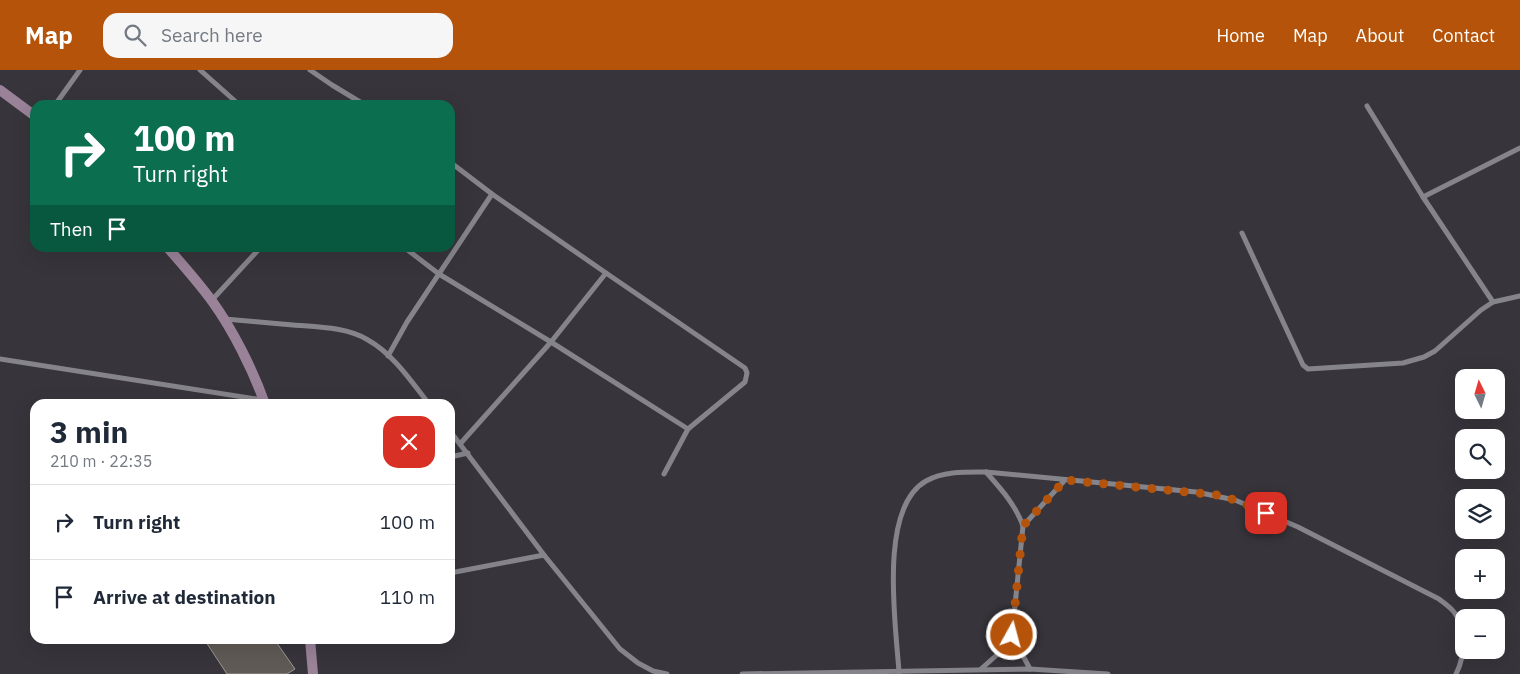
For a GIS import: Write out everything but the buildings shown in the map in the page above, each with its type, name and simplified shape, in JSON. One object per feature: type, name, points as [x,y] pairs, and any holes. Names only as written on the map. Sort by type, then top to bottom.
[{"type":"street","points":[[59,100],[80,70]]},
{"type":"street","points":[[200,70],[234,100]]},
{"type":"street","points":[[310,70],[356,100]]},
{"type":"street","points":[[0,90],[30,112]]},
{"type":"street","points":[[1367,106],[1423,196],[1493,302]]},
{"type":"street","points":[[1423,196],[1520,148]]},
{"type":"street","points":[[455,166],[492,194],[745,368],[747,373],[745,382],[688,430],[664,474]]},
{"type":"street","points":[[455,251],[492,194]]},
{"type":"street","points":[[1242,233],[1303,365],[1308,369],[1402,363],[1424,357],[1435,351],[1481,310],[1493,302],[1520,296]]},
{"type":"street","points":[[171,252],[212,300],[224,318],[263,399]]},
{"type":"street","points":[[212,300],[256,252]]},
{"type":"street","points":[[410,252],[440,274],[551,342],[688,430]]},
{"type":"street","points":[[388,356],[407,322],[454,252]]},
{"type":"street","points":[[460,444],[551,342],[606,273]]},
{"type":"street","points":[[224,318],[318,327],[346,332],[369,340],[403,371],[425,399]]},
{"type":"street","points":[[0,359],[246,399]]},
{"type":"street","points":[[455,438],[620,649],[638,663],[653,671],[667,674]]},
{"type":"street","points":[[455,456],[468,452]]},
{"type":"street","points":[[899,672],[892,583],[894,556],[903,510],[912,492],[926,481],[955,472],[986,472],[1217,495],[1235,500],[1306,531],[1439,599],[1454,613],[1463,640],[1462,657],[1456,674]]},
{"type":"street","points":[[981,669],[999,652],[1012,635],[1023,526],[1018,512],[1010,500],[986,472]]},
{"type":"street","points":[[1023,526],[1065,480]]},
{"type":"street","points":[[455,572],[544,554]]},
{"type":"street","points":[[1012,635],[1030,669]]},
{"type":"street","points":[[310,644],[313,674]]},
{"type":"street","points":[[742,674],[981,669],[1030,669],[1108,674]]},
{"type":"route","points":[[1012,635],[1023,526],[1065,480],[1217,495],[1235,500],[1266,513]]}]
